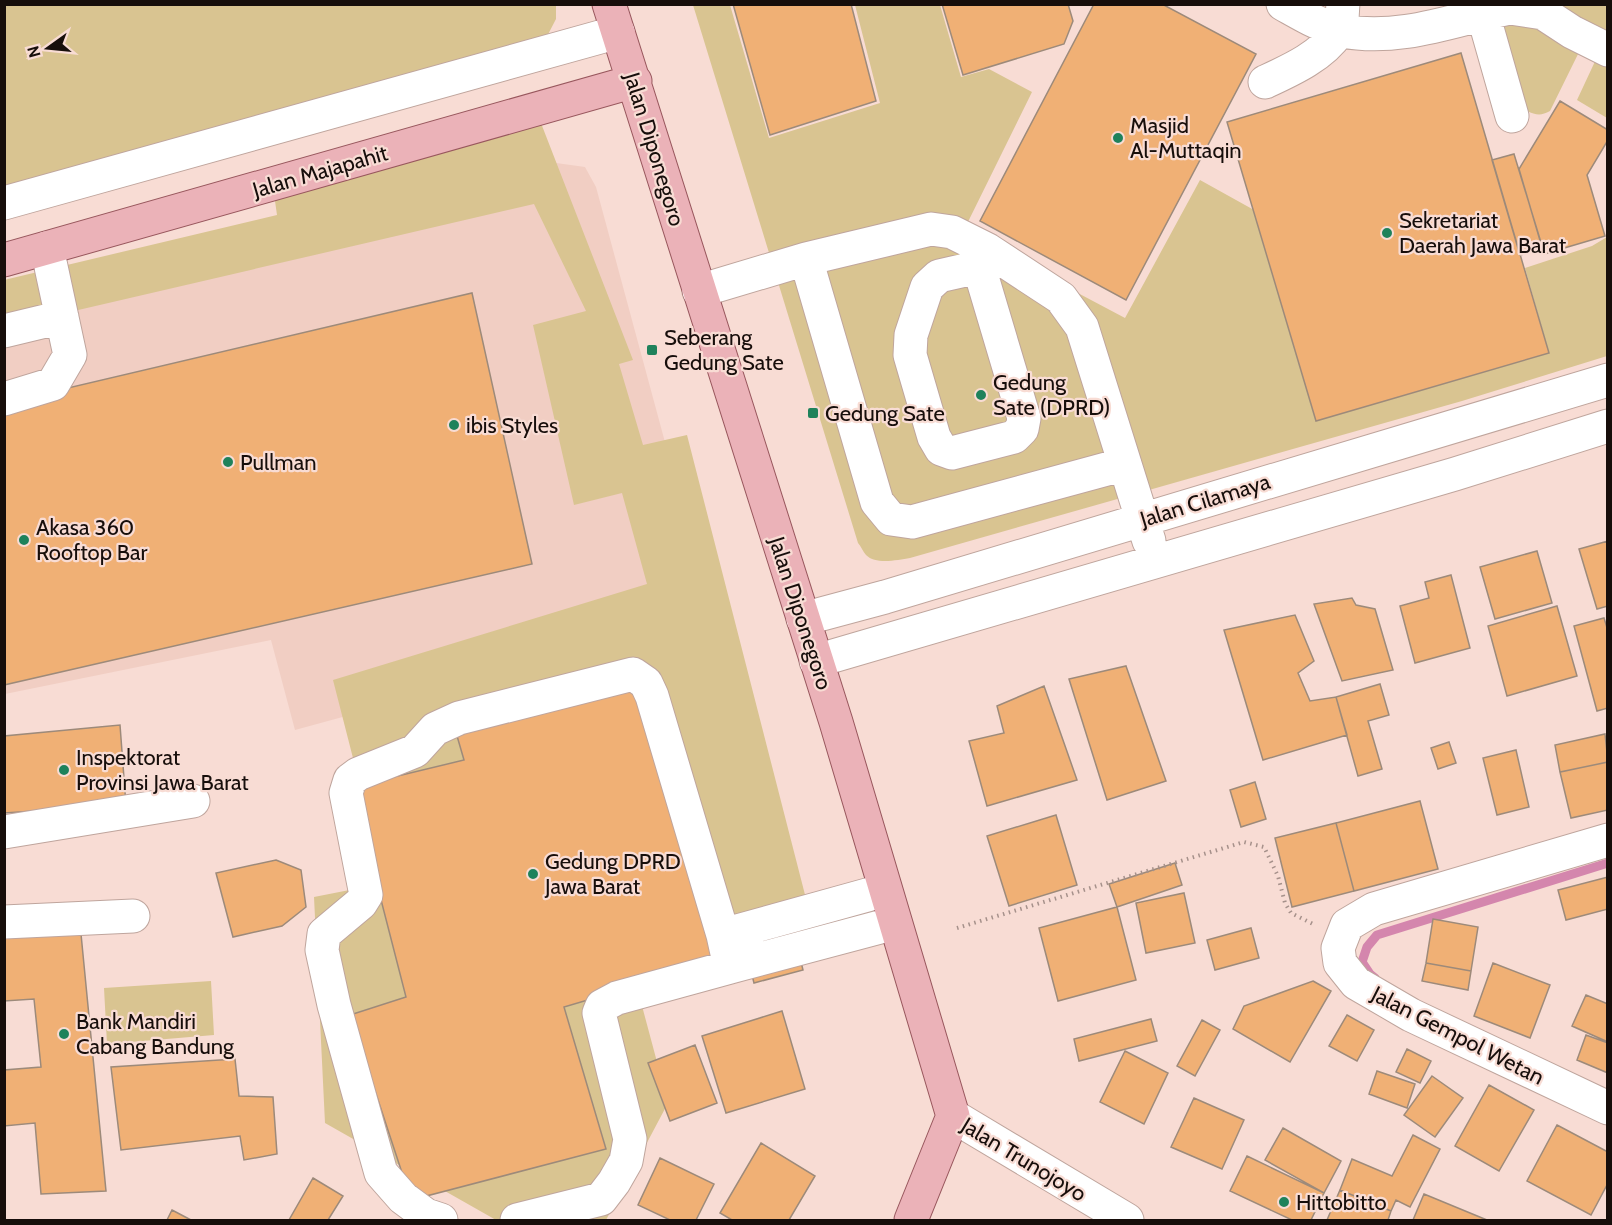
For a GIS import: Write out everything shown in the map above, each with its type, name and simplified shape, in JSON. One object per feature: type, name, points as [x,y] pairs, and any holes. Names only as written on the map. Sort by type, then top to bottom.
[{"type":"main road","name":"Jalan Diponegoro","points":[[614,18],[816,661],[953,1116]]},
{"type":"main road","name":"Jalan Majapahit","points":[[4,261],[635,81]]},
{"type":"main road","points":[[911,1221],[953,1116]]},
{"type":"street","points":[[1283,4],[1304,16],[1342,17],[1377,35],[1417,31],[1482,9],[1510,8],[1568,18],[1608,50]]},
{"type":"street","points":[[1482,9],[1512,116]]},
{"type":"street","points":[[1265,82],[1292,70],[1324,47],[1342,17]]},
{"type":"street","points":[[4,203],[614,18]]},
{"type":"street","points":[[699,291],[806,259],[931,230],[952,232],[984,259],[1061,298],[1083,327],[1156,563]]},
{"type":"street","points":[[4,399],[53,384],[70,355],[47,248]]},
{"type":"street","points":[[806,259],[877,502],[891,519],[912,522],[1125,464]]},
{"type":"street","points":[[984,259],[1024,418],[1022,429],[1014,437],[952,453],[941,449],[934,437],[910,355],[911,335],[927,287],[939,276],[984,259]]},
{"type":"street","points":[[4,330],[62,316]]},
{"type":"street","points":[[1595,384],[1601,428]]},
{"type":"street","name":"Jalan Cilamaya","points":[[803,620],[1595,384]]},
{"type":"street","name":"Jalan Cilamaya","points":[[816,661],[1156,563],[1601,428]]},
{"type":"street","points":[[441,1221],[426,1215],[403,1198],[381,1173],[334,1005],[322,950],[324,934],[362,903],[366,895],[346,792],[350,780],[358,774],[415,751],[435,729],[459,718],[633,674],[646,683],[652,696],[723,935],[730,967]]},
{"type":"street","points":[[4,832],[192,801]]},
{"type":"street","points":[[1340,963],[1338,948],[1347,925],[1374,909],[1608,840]]},
{"type":"street","points":[[723,935],[885,890]]},
{"type":"street","points":[[4,922],[133,916]]},
{"type":"street","points":[[517,1221],[601,1199],[626,1161],[630,1139],[599,1013],[602,1006],[617,999],[895,923]]},
{"type":"street","name":"Jalan Gempol Wetan","points":[[1340,963],[1356,983],[1411,1015],[1608,1108]]},
{"type":"street","name":"Jalan Trunojoyo","points":[[953,1116],[1127,1221]]},
{"type":"path","points":[[957,928],[1244,842],[1264,847],[1278,876],[1285,903],[1291,913],[1320,927],[1340,963]]},
{"type":"shaded area","points":[[5,5],[556,5],[556,19],[542,46],[5,202]]},
{"type":"shaded area","points":[[693,5],[730,5],[769,138],[880,103],[855,5],[940,5],[961,77],[989,69],[1032,92],[963,232],[1125,318],[1200,180],[1254,210],[1316,421],[1549,353],[1525,268],[1592,246],[1607,237],[1607,356],[1462,401],[910,558],[875,560],[865,554],[858,543]]},
{"type":"shaded area","points":[[1548,5],[1607,5],[1607,35]]},
{"type":"shaded area","points":[[1508,15],[1581,48],[1547,113],[1538,114],[1527,111],[1503,29],[1503,21]]},
{"type":"shaded area","points":[[1598,55],[1607,60],[1607,118],[1577,100]]},
{"type":"shaded area","points":[[539,118],[633,360],[619,364],[643,445],[687,435],[812,922],[634,976],[668,1103],[606,1220],[496,1220],[325,1123],[314,897],[385,883],[333,680],[647,584],[622,493],[574,505],[533,325],[586,311],[534,204],[5,327],[4,280],[277,215],[273,187]]},
{"type":"shaded area","points":[[513,157],[585,167],[596,187],[712,616],[295,730],[271,640],[5,694],[5,298]]},
{"type":"shaded area","points":[[211,981],[214,1035],[107,1044],[104,988]]},
{"type":"building","points":[[733,4],[851,4],[876,101],[770,135]]},
{"type":"building","points":[[942,4],[1068,4],[1073,21],[1064,44],[963,75]]},
{"type":"building","name":"Masjid Al-Muttaqin","points":[[1094,4],[1162,4],[1256,54],[1126,300],[980,221]]},
{"type":"building","name":"Sekretariat Daerah Jawa Barat","points":[[1461,53],[1549,353],[1316,421],[1227,122]]},
{"type":"building","points":[[1560,101],[1608,130],[1608,140],[1587,175],[1605,236],[1544,254],[1519,169]]},
{"type":"building","points":[[1514,154],[1543,249],[1520,255],[1492,160]]},
{"type":"building","points":[[472,293],[532,564],[4,685],[4,403]]},
{"type":"building","points":[[1608,541],[1608,606],[1597,609],[1579,549]]},
{"type":"building","points":[[1537,551],[1552,603],[1495,619],[1480,567]]},
{"type":"building","points":[[1451,575],[1470,648],[1415,663],[1400,606],[1429,598],[1425,582]]},
{"type":"building","points":[[1352,598],[1356,605],[1375,609],[1393,670],[1342,681],[1314,604]]},
{"type":"building","points":[[1557,606],[1577,676],[1507,696],[1488,626]]},
{"type":"building","points":[[1295,615],[1314,661],[1298,673],[1310,701],[1336,697],[1347,735],[1263,760],[1224,630]]},
{"type":"building","points":[[1604,618],[1608,631],[1608,708],[1597,711],[1574,626]]},
{"type":"building","points":[[1126,666],[1166,781],[1107,800],[1069,679]]},
{"type":"building","name":"Gedung DPRD Jawa Barat","points":[[638,679],[716,962],[564,1007],[606,1149],[411,1200],[350,1015],[406,997],[352,787],[464,760],[455,729]]},
{"type":"building","points":[[1380,684],[1389,715],[1368,721],[1382,769],[1358,776],[1336,697]]},
{"type":"building","points":[[1044,686],[1077,780],[987,806],[969,741],[1004,733],[997,706]]},
{"type":"building","name":"Inspektorat Provinsi Jawa Barat","points":[[120,725],[126,805],[4,813],[4,736]]},
{"type":"building","points":[[1605,734],[1608,762],[1560,772],[1555,745]]},
{"type":"building","points":[[1449,742],[1456,763],[1438,769],[1431,748]]},
{"type":"building","points":[[1516,750],[1529,807],[1497,815],[1483,758]]},
{"type":"building","points":[[1608,762],[1608,810],[1571,818],[1560,772]]},
{"type":"building","points":[[1255,782],[1266,819],[1241,827],[1230,790]]},
{"type":"building","points":[[1420,801],[1438,869],[1354,891],[1336,823]]},
{"type":"building","points":[[1056,815],[1077,885],[1009,906],[987,836]]},
{"type":"building","points":[[1336,823],[1354,891],[1292,907],[1275,838]]},
{"type":"building","points":[[276,860],[301,870],[306,907],[282,926],[233,937],[216,873]]},
{"type":"building","points":[[1175,863],[1182,885],[1117,907],[1109,884]]},
{"type":"building","points":[[1608,877],[1608,909],[1566,920],[1558,890]]},
{"type":"building","points":[[1184,893],[1195,943],[1146,953],[1136,903]]},
{"type":"building","points":[[1117,907],[1136,980],[1058,1001],[1039,928]]},
{"type":"building","points":[[1433,919],[1478,927],[1471,971],[1426,963]]},
{"type":"building","points":[[1251,928],[1259,958],[1215,970],[1207,940]]},
{"type":"building","name":"Bank Mandiri Cabang Bandung","points":[[81,934],[106,1191],[41,1194],[35,1123],[4,1126],[4,1070],[41,1067],[34,999],[4,1001],[4,936]]},
{"type":"building","points":[[799,954],[803,970],[754,983],[750,967]]},
{"type":"building","points":[[1426,963],[1471,971],[1468,990],[1422,981]]},
{"type":"building","points":[[1493,963],[1550,985],[1530,1038],[1474,1016]]},
{"type":"building","points":[[1313,981],[1331,991],[1290,1062],[1233,1029],[1244,1006]]},
{"type":"building","points":[[1586,995],[1608,1004],[1608,1042],[1572,1026]]},
{"type":"building","points":[[782,1011],[805,1089],[726,1113],[702,1036]]},
{"type":"building","points":[[1347,1015],[1374,1030],[1357,1061],[1329,1046]]},
{"type":"building","points":[[1151,1019],[1157,1041],[1079,1061],[1074,1039]]},
{"type":"building","points":[[1202,1020],[1220,1030],[1195,1076],[1177,1066]]},
{"type":"building","points":[[1586,1035],[1608,1043],[1608,1073],[1577,1060]]},
{"type":"building","points":[[695,1045],[717,1103],[670,1121],[648,1063]]},
{"type":"building","points":[[1407,1049],[1431,1061],[1420,1083],[1396,1072]]},
{"type":"building","points":[[1125,1051],[1168,1073],[1144,1124],[1100,1102]]},
{"type":"building","points":[[235,1059],[239,1096],[273,1097],[277,1154],[244,1160],[240,1136],[121,1150],[111,1067]]},
{"type":"building","points":[[1377,1071],[1415,1084],[1407,1108],[1369,1094]]},
{"type":"building","points":[[1432,1076],[1463,1098],[1435,1137],[1404,1115]]},
{"type":"building","points":[[1489,1085],[1534,1110],[1499,1171],[1455,1146]]},
{"type":"building","points":[[1194,1098],[1244,1120],[1222,1169],[1171,1147]]},
{"type":"building","points":[[1557,1125],[1608,1152],[1608,1183],[1591,1215],[1527,1181]]},
{"type":"building","points":[[1283,1128],[1341,1161],[1324,1193],[1265,1160]]},
{"type":"building","points":[[1413,1135],[1440,1149],[1410,1207],[1396,1200],[1391,1211],[1340,1190],[1352,1159],[1392,1176]]},
{"type":"building","points":[[761,1143],[815,1176],[789,1220],[732,1220],[720,1213]]},
{"type":"building","points":[[1247,1156],[1324,1193],[1311,1220],[1292,1220],[1230,1191]]},
{"type":"building","points":[[660,1158],[714,1184],[696,1220],[670,1220],[638,1205]]},
{"type":"building","points":[[313,1178],[343,1196],[328,1220],[289,1220]]},
{"type":"building","points":[[1340,1190],[1391,1211],[1388,1220],[1327,1220]]},
{"type":"building","points":[[1424,1194],[1487,1220],[1413,1220]]},
{"type":"building","points":[[172,1210],[191,1220],[167,1220]]},
{"type":"waterway","points":[[1375,978],[1362,962],[1367,947],[1377,935],[1608,863]]},
{"type":"place","name":"Masjid Al-Muttaqin","points":[[1118,138]]},
{"type":"place","name":"Sekretariat Daerah Jawa Barat","points":[[1387,233]]},
{"type":"place","name":"Seberang Gedung Sate","points":[[652,350]]},
{"type":"place","name":"Gedung Sate (DPRD)","points":[[981,395]]},
{"type":"place","name":"Gedung Sate","points":[[813,413]]},
{"type":"place","name":"ibis Styles","points":[[454,425]]},
{"type":"place","name":"Pullman","points":[[228,462]]},
{"type":"place","name":"Akasa 360 Rooftop Bar","points":[[24,540]]},
{"type":"place","name":"Inspektorat Provinsi Jawa Barat","points":[[64,770]]},
{"type":"place","name":"Gedung DPRD Jawa Barat","points":[[533,874]]},
{"type":"place","name":"Bank Mandiri Cabang Bandung","points":[[64,1034]]},
{"type":"place","name":"Hittobitto","points":[[1284,1202]]}]
